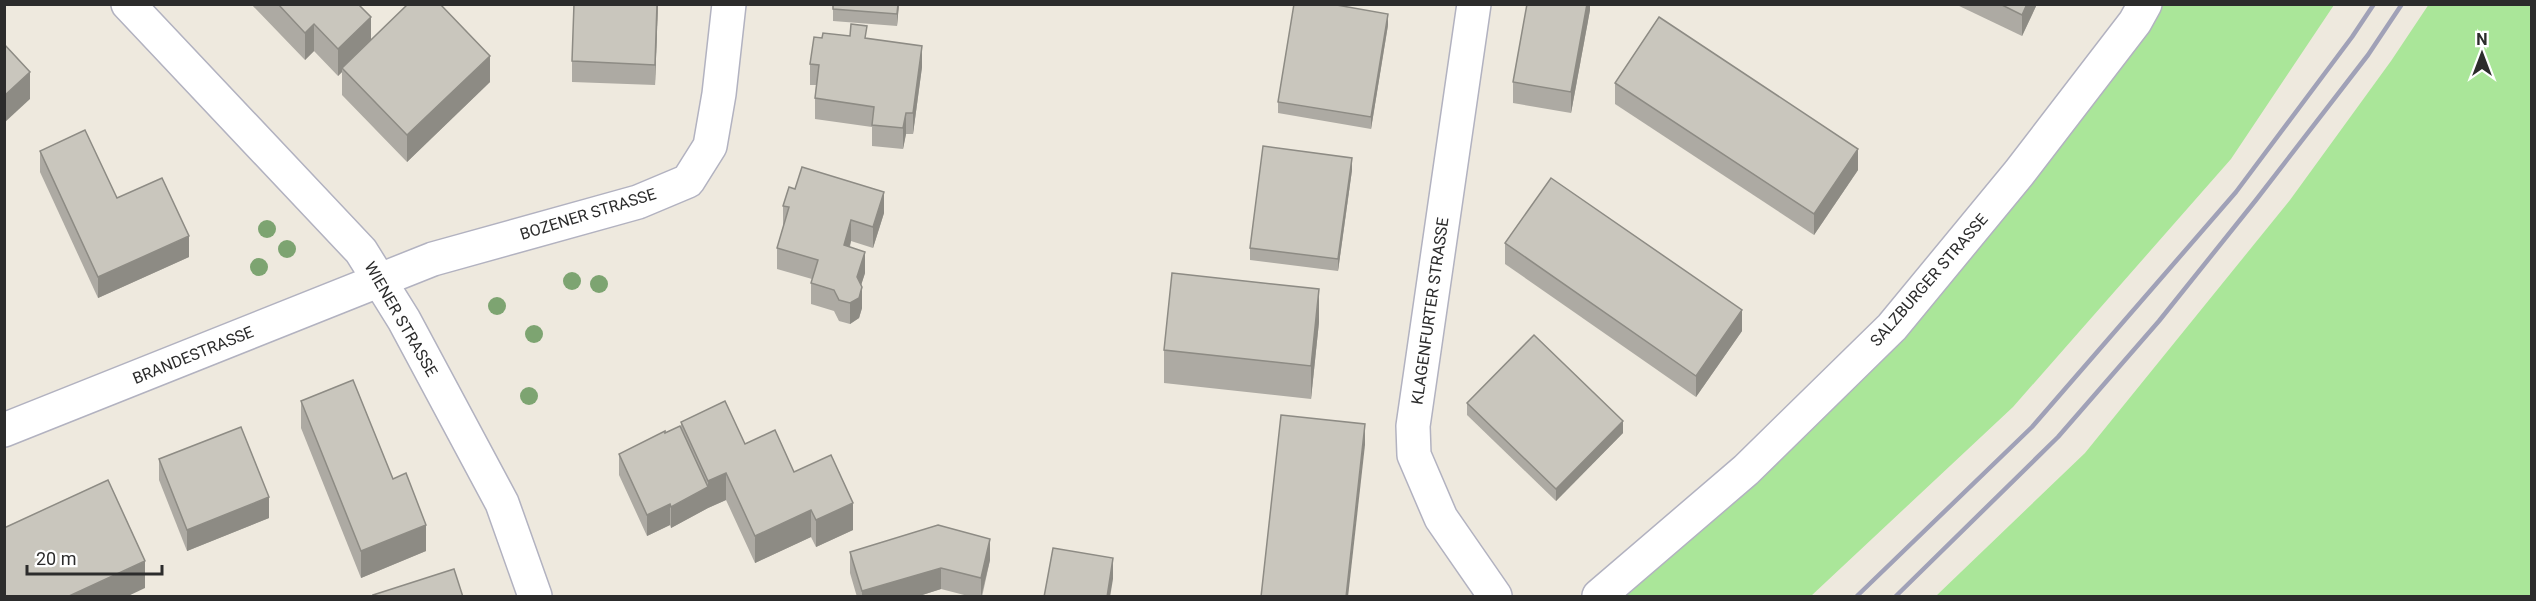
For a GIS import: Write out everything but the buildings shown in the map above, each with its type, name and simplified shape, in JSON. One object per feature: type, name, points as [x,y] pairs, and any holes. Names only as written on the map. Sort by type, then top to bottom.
[{"type":"street","name":"WIENER STRASSE","points":[[128,4],[361,251],[381,279],[502,503],[535,597]]},
{"type":"street","name":"BOZENER STRASSE","points":[[381,279],[433,259],[638,202],[688,181],[710,146],[719,94],[729,4]]},
{"type":"street","name":"KLAGENFURTER STRASSE","points":[[1474,4],[1413,426],[1414,454],[1441,518],[1495,597]]},
{"type":"street","name":"SALZBURGER STRASSE","points":[[1599,597],[1746,470],[1892,327],[2019,173],[2135,22],[2145,4]]},
{"type":"street","name":"BRANDESTRASSE","points":[[4,430],[381,279]]},
{"type":"green space","points":[[2429,4],[2531,5],[2531,596],[1936,596],[2085,453],[2290,200],[2391,61]]},
{"type":"green space","points":[[2145,5],[2334,5],[2231,159],[2013,407],[1811,596],[1599,596],[1892,327]]},
{"type":"railway","points":[[1857,596],[2032,427],[2236,192],[2374,4]]},
{"type":"railway","points":[[1896,596],[2058,437],[2159,321],[2368,55],[2402,4]]}]
